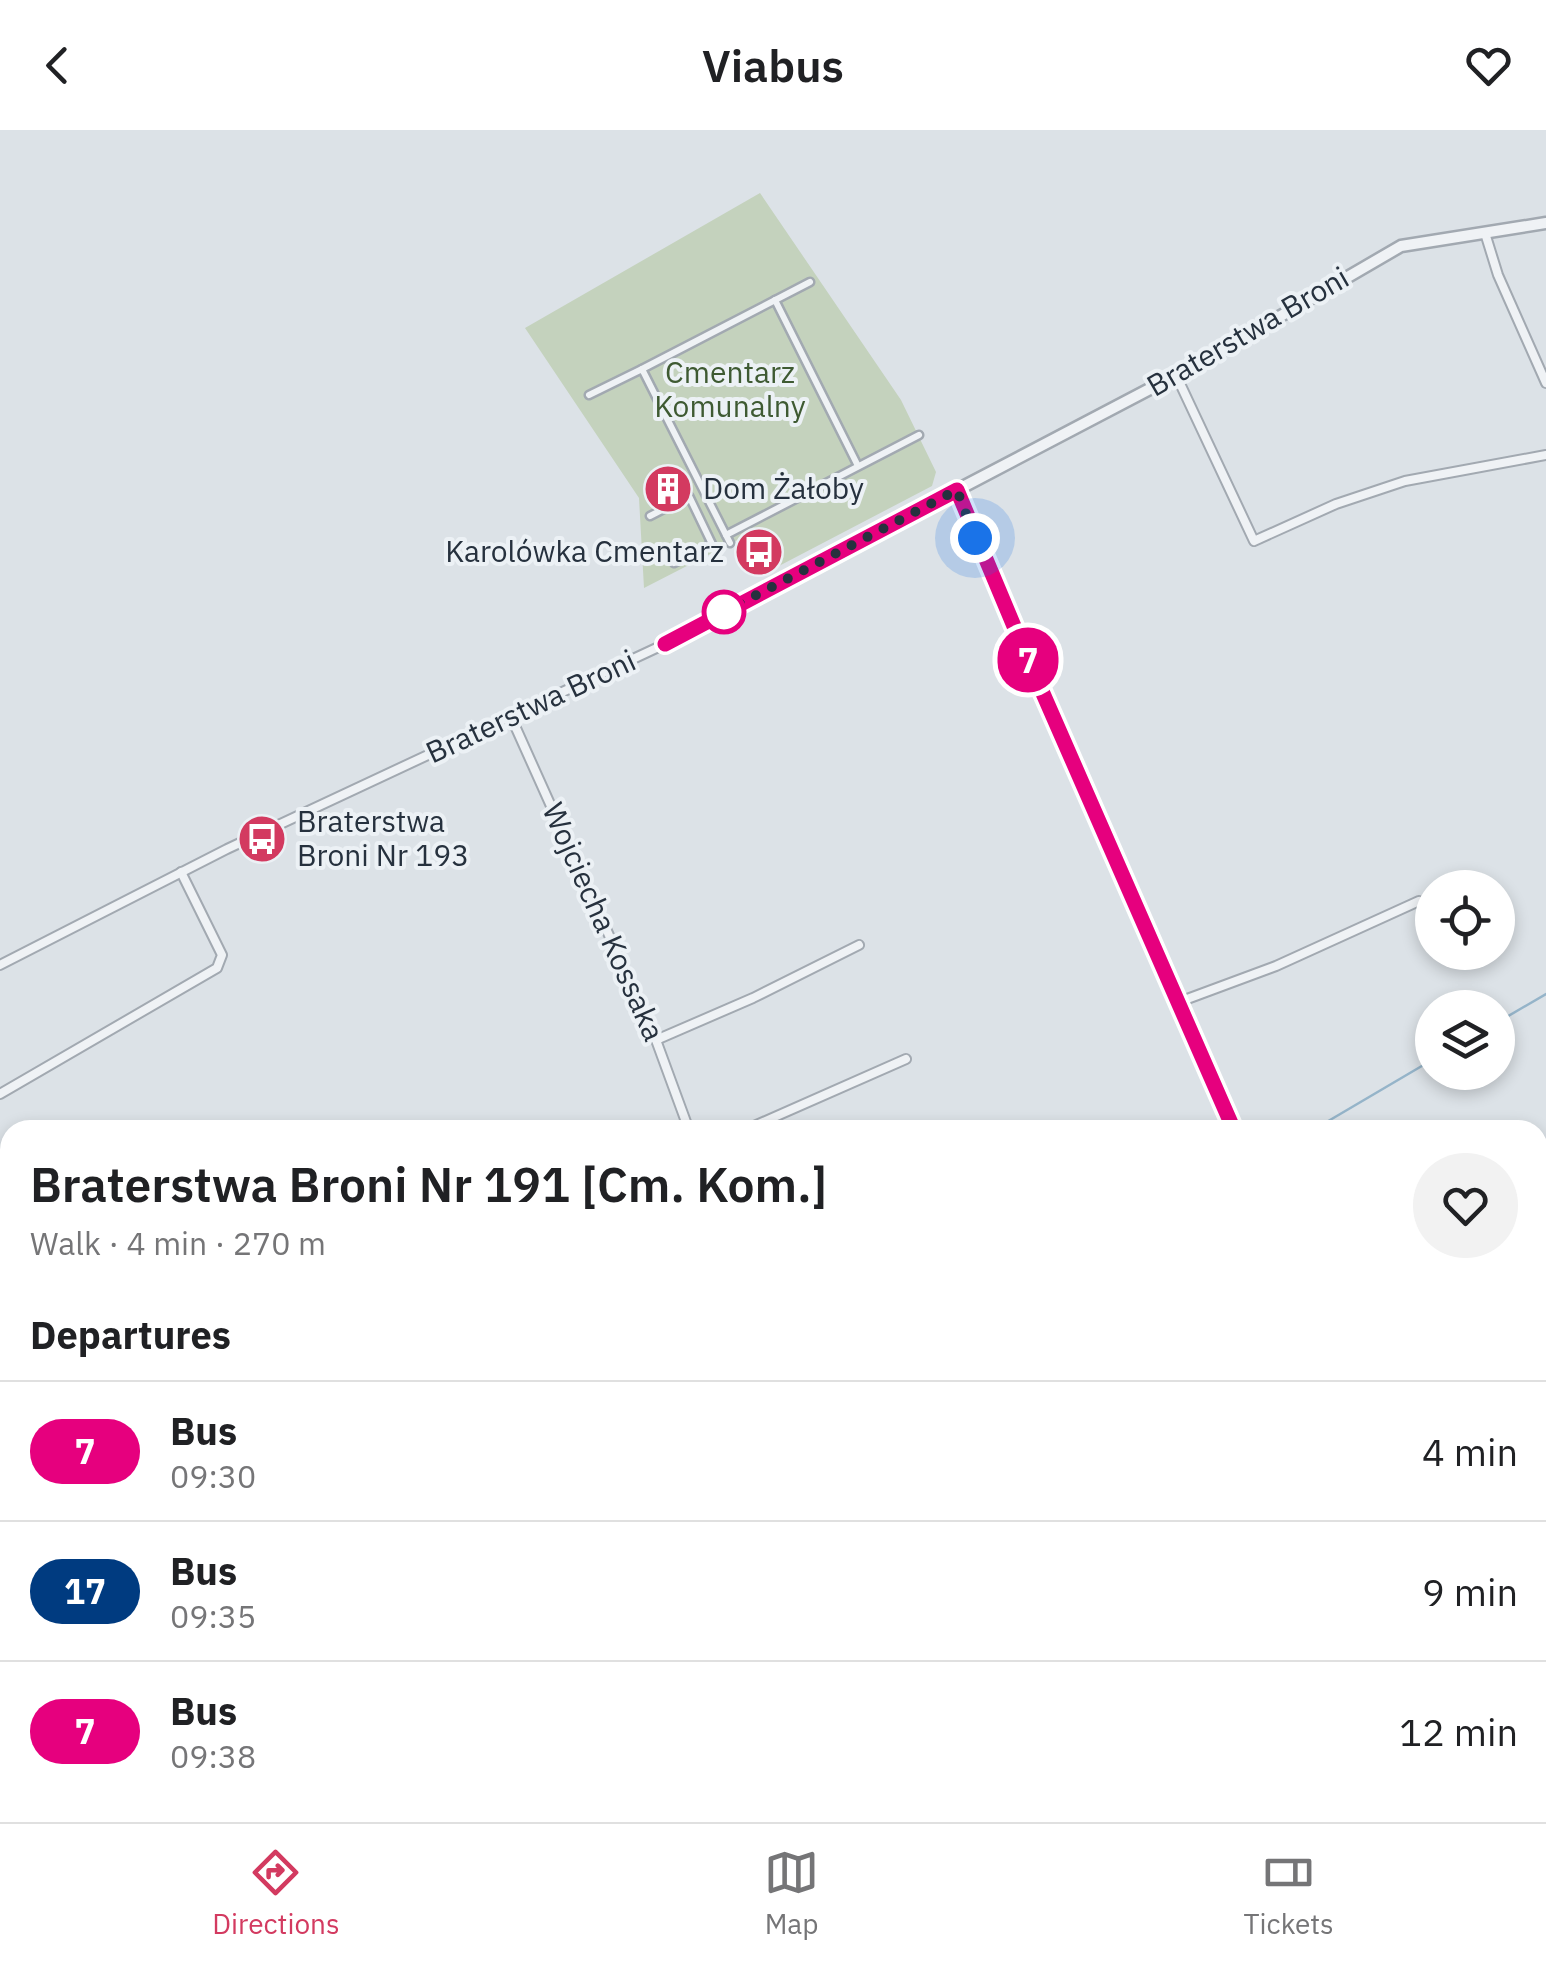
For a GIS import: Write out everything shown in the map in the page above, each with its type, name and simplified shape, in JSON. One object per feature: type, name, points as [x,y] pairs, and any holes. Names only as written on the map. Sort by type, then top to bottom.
[{"type":"street","name":"Braterstwa Broni","points":[[0,964],[181,872],[665,644],[1176,375],[1401,246],[1546,222]]},
{"type":"street","points":[[1485,233],[1498,275],[1546,384]]},
{"type":"street","points":[[589,396],[810,282]]},
{"type":"street","points":[[775,300],[858,466]]},
{"type":"street","points":[[642,369],[728,538]]},
{"type":"street","points":[[1176,375],[1254,541],[1336,504],[1404,481],[1546,455]]},
{"type":"street","points":[[674,563],[918,435]]},
{"type":"street","points":[[650,516],[703,489]]},
{"type":"street","points":[[957,490],[1230,1120]]},
{"type":"street","points":[[689,496],[712,544]]},
{"type":"street","name":"Wojciecha Kossaka","points":[[511,717],[656,1040],[686,1120]]},
{"type":"street","points":[[0,1094],[217,968],[222,954],[181,872]]},
{"type":"street","points":[[1179,1002],[1276,966],[1415,903]]},
{"type":"street","points":[[656,1040],[753,998],[859,945]]},
{"type":"street","points":[[767,1120],[906,1059]]},
{"type":"green space","name":"Cmentarz Komunalny","points":[[760,193],[901,400],[936,472],[932,486],[777,567],[757,530],[644,588],[639,498],[525,328]]},
{"type":"waterway","points":[[1515,1012],[1546,994]]},
{"type":"waterway","points":[[1330,1120],[1415,1070]]},
{"type":"bus line","name":"7","points":[[665,644],[957,490],[1230,1120]]},
{"type":"place","name":"Dom Żałoby","points":[[668,489]]},
{"type":"place","name":"Karolówka Cmentarz","points":[[759,552]]},
{"type":"place","name":"Braterstwa Broni Nr 193","points":[[262,839]]},
{"type":"route","points":[[724,612],[957,490],[975,538]]}]
